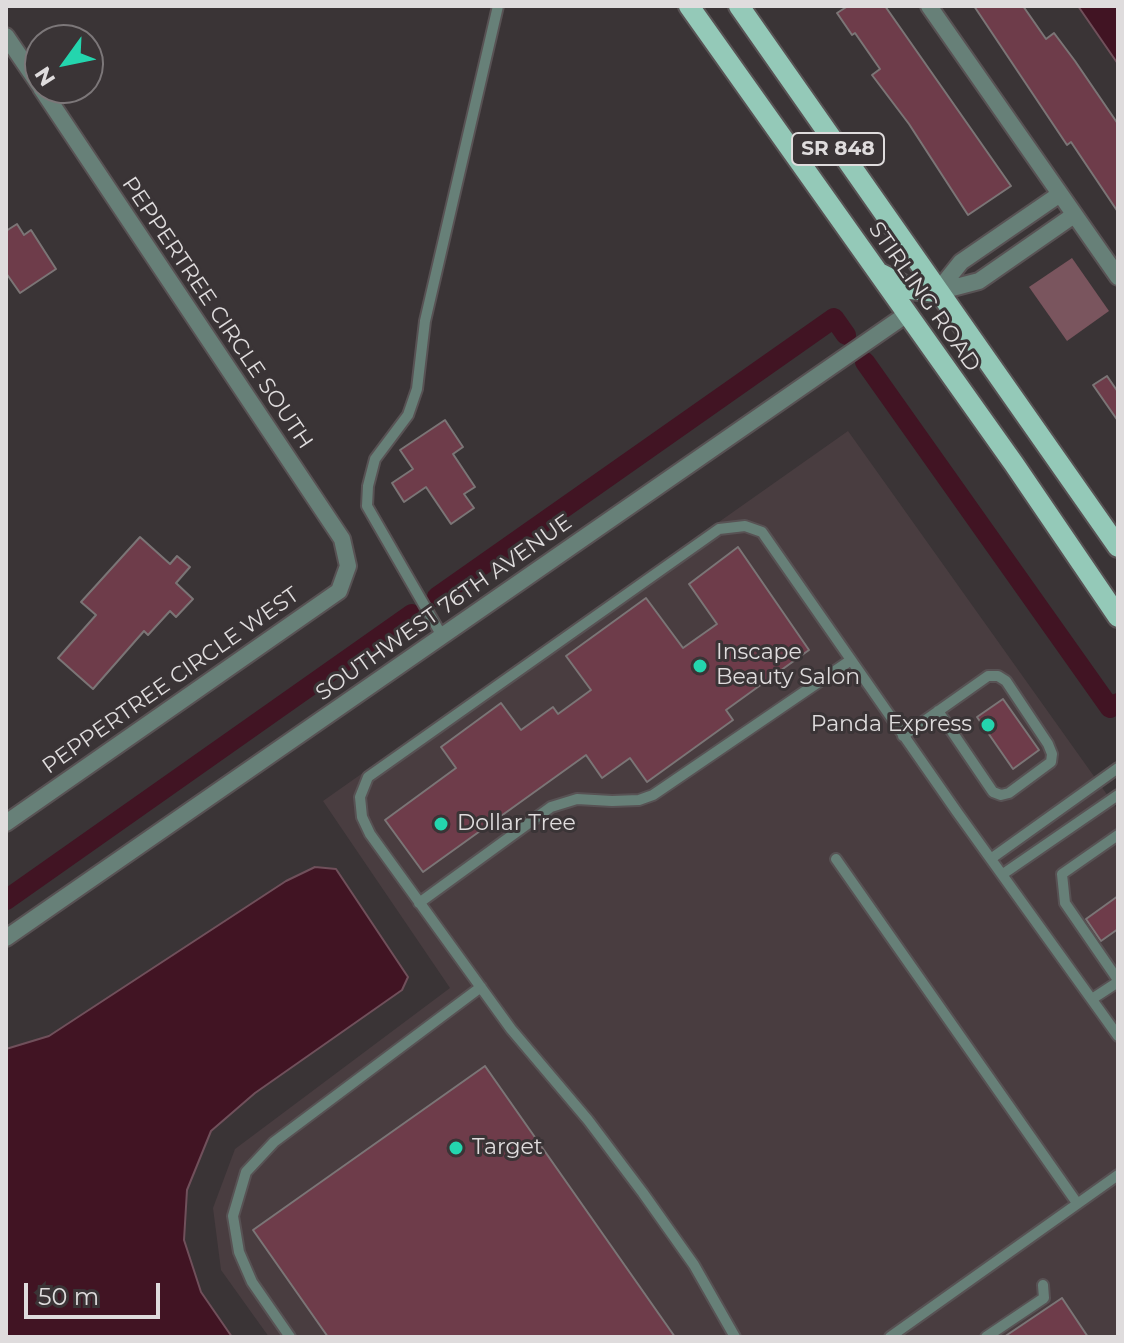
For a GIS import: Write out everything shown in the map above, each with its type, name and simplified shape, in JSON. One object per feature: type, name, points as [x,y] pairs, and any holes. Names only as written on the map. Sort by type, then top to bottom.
[{"type":"main road","name":"STIRLING ROAD","points":[[689,6],[1014,464],[1118,617]]},
{"type":"main road","name":"STIRLING ROAD","points":[[739,6],[1118,547]]},
{"type":"main road","points":[[877,272],[911,289],[937,292]]},
{"type":"main road","points":[[1098,588],[1118,597]]},
{"type":"street","points":[[929,6],[1118,277]]},
{"type":"street","name":"PEPPERTREE CIRCLE SOUTH","points":[[6,36],[24,63]]},
{"type":"street","name":"PEPPERTREE CIRCLE SOUTH","points":[[51,104],[342,539],[348,566]]},
{"type":"street","points":[[937,292],[961,262],[1060,194]]},
{"type":"street","points":[[937,292],[979,281],[1074,215]]},
{"type":"street","name":"SOUTHWEST 76TH AVENUE","points":[[6,938],[907,314]]},
{"type":"street","name":"PEPPERTREE CIRCLE WEST","points":[[6,823],[339,591],[348,566]]},
{"type":"lane","points":[[442,636],[367,506],[368,486],[375,459],[408,415],[417,389],[425,321],[498,6]]},
{"type":"lane","points":[[735,1337],[694,1265],[643,1193],[588,1120],[511,1029],[370,834],[362,817],[360,797],[368,777],[719,529],[745,526],[762,532],[903,736],[1118,1036]]},
{"type":"lane","points":[[419,903],[551,807],[577,799],[639,800],[653,795],[851,660]]},
{"type":"lane","points":[[903,736],[938,711],[988,676],[998,676],[1006,681],[1048,744],[1051,762],[1009,793],[1001,795],[993,792],[938,711]]},
{"type":"lane","points":[[992,858],[1118,768]]},
{"type":"lane","points":[[1003,874],[1118,795]]},
{"type":"lane","points":[[1092,999],[1118,981],[1065,903],[1062,874],[1118,835]]},
{"type":"lane","points":[[836,859],[1077,1203]]},
{"type":"lane","points":[[290,1337],[252,1282],[239,1252],[233,1216],[246,1172],[274,1142],[481,987]]},
{"type":"lane","points":[[890,1337],[1118,1175]]},
{"type":"lane","points":[[986,1337],[1044,1298],[1043,1285]]},
{"type":"shaded area","points":[[1078,6],[1118,6],[1118,64]]},
{"type":"shaded area","points":[[1072,258],[1109,311],[1067,341],[1029,287]]},
{"type":"shaded area","points":[[848,431],[1118,810],[1118,1337],[269,1337],[221,1270],[213,1208],[235,1149],[450,988],[323,801]]},
{"type":"shaded area","points":[[315,867],[336,869],[408,977],[402,990],[255,1093],[211,1131],[187,1190],[184,1240],[201,1292],[232,1337],[6,1337],[6,1049],[49,1036],[286,881]]},
{"type":"building","points":[[848,6],[885,6],[1011,186],[968,215],[909,124],[872,75],[880,69],[837,13]]},
{"type":"building","points":[[974,6],[1023,6],[1046,39],[1054,33],[1075,61],[1118,124],[1118,212],[1071,142],[1067,145]]},
{"type":"building","points":[[17,224],[24,235],[31,230],[56,269],[20,293],[6,273],[6,231]]},
{"type":"building","points":[[1107,376],[1118,392],[1118,421],[1093,385]]},
{"type":"building","points":[[445,420],[463,447],[453,454],[475,487],[464,494],[474,508],[451,524],[426,487],[404,502],[392,483],[413,469],[400,450]]},
{"type":"building","points":[[140,537],[170,564],[177,556],[190,567],[176,583],[193,599],[176,617],[170,611],[148,635],[144,631],[93,689],[58,658],[96,615],[81,602]]},
{"type":"building","points":[[738,547],[809,650],[726,710],[733,720],[647,782],[630,758],[602,778],[586,755],[423,872],[385,820],[456,768],[441,747],[501,703],[521,730],[553,707],[558,714],[591,690],[566,656],[646,598],[683,648],[717,624],[689,584]]},
{"type":"building","points":[[1003,699],[1039,750],[1013,769],[977,717]]},
{"type":"building","points":[[1118,896],[1118,929],[1101,941],[1086,919]]},
{"type":"building","name":"Target","points":[[485,1066],[675,1337],[328,1337],[253,1230]]},
{"type":"building","points":[[1062,1298],[1088,1337],[1004,1337]]},
{"type":"waterway","points":[[437,597],[834,318],[846,335]]},
{"type":"waterway","points":[[865,362],[1110,708],[1118,703]]},
{"type":"waterway","points":[[6,900],[412,614]]},
{"type":"place","name":"Inscape Beauty Salon","points":[[700,666]]},
{"type":"place","name":"Panda Express","points":[[988,725]]},
{"type":"place","name":"Dollar Tree","points":[[441,824]]},
{"type":"place","name":"Target","points":[[456,1148]]}]
